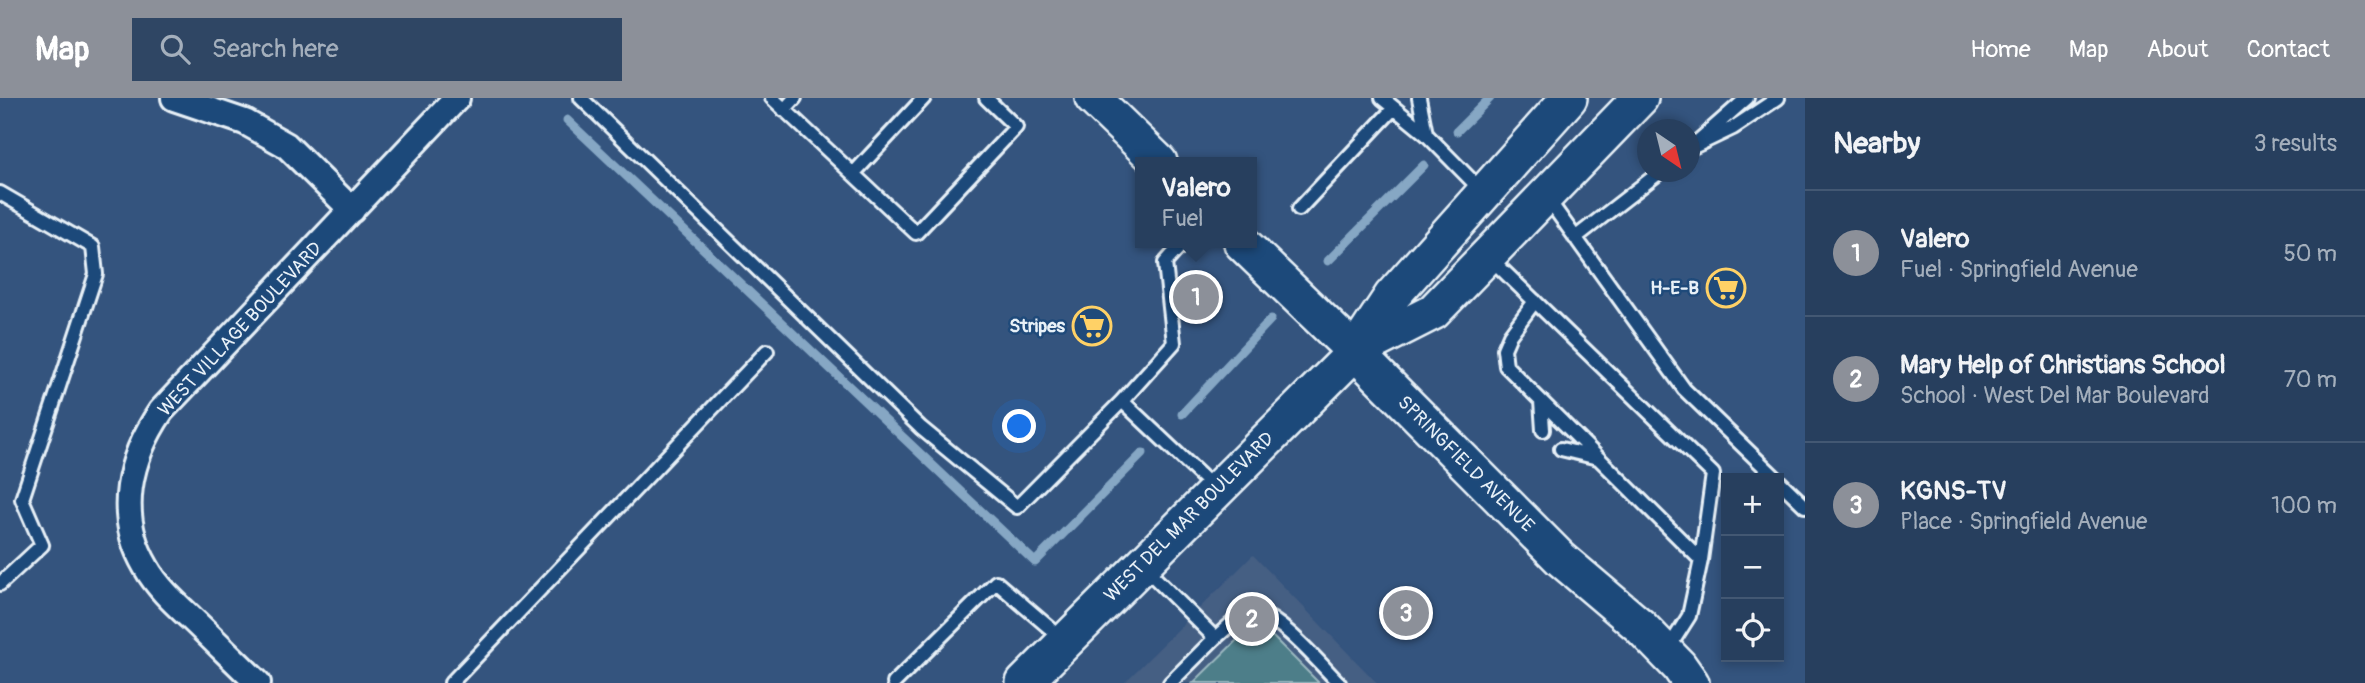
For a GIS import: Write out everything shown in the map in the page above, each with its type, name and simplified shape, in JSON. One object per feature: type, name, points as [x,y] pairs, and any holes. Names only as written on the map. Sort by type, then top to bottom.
[{"type":"main road","points":[[1093,98],[1154,157]]},
{"type":"main road","name":"WEST DEL MAR BOULEVARD","points":[[1024,683],[1355,352],[1392,296],[1569,98]]},
{"type":"main road","name":"WEST DEL MAR BOULEVARD","points":[[1355,352],[1433,312],[1640,98]]},
{"type":"main road","name":"SPRINGFIELD AVENUE","points":[[1247,248],[1561,559],[1640,626],[1691,683]]},
{"type":"street","points":[[174,98],[245,122],[286,145],[352,210]]},
{"type":"street","name":"WEST VILLAGE BOULEVARD","points":[[258,683],[171,599],[146,568],[132,535],[127,499],[132,470],[145,435],[161,411],[457,98]]},
{"type":"lane","points":[[581,98],[921,428],[1017,507],[1122,401],[1174,343],[1165,263],[1178,248]]},
{"type":"lane","points":[[772,98],[916,233],[1016,127],[986,98]]},
{"type":"lane","points":[[784,110],[795,98]]},
{"type":"lane","points":[[853,174],[924,98]]},
{"type":"lane","points":[[1382,98],[1426,134],[1485,193]]},
{"type":"lane","points":[[1419,98],[1426,134]]},
{"type":"lane","points":[[1700,140],[1747,98]]},
{"type":"lane","points":[[1700,144],[1733,128],[1778,98]]},
{"type":"lane","points":[[1299,209],[1394,108]]},
{"type":"lane","points":[[1575,237],[1647,182]]},
{"type":"lane","points":[[0,193],[93,247],[96,274],[22,499],[42,545],[0,584]]},
{"type":"lane","points":[[1545,195],[1684,389],[1770,473]]},
{"type":"lane","points":[[1488,256],[1713,474],[1701,560],[1689,617],[1666,652]]},
{"type":"lane","points":[[1535,301],[1510,335],[1504,349],[1506,366],[1701,560]]},
{"type":"lane","points":[[451,683],[767,351]]},
{"type":"lane","points":[[1122,401],[1217,490]]},
{"type":"lane","points":[[1541,401],[1544,430]]},
{"type":"lane","points":[[1561,449],[1598,458]]},
{"type":"lane","points":[[1784,486],[1805,506]]},
{"type":"lane","points":[[1142,565],[1216,638]]},
{"type":"lane","points":[[894,683],[996,582],[1066,641]]},
{"type":"lane","points":[[1170,683],[1216,638],[1248,612],[1262,612],[1276,620],[1339,683]]},
{"type":"shaded area","points":[[1253,555],[1377,683],[1124,683]]},
{"type":"green space","points":[[1258,632],[1271,635],[1319,683],[1193,683],[1242,635]]},
{"type":"waterway","points":[[1457,131],[1490,98]]},
{"type":"waterway","points":[[567,120],[1035,562],[1143,453]]},
{"type":"waterway","points":[[1328,261],[1424,165]]},
{"type":"waterway","points":[[1182,414],[1271,319]]},
{"type":"place","name":"H-E-B","points":[[1726,288]]},
{"type":"place","name":"Valero","points":[[1196,297]]},
{"type":"place","name":"Stripes","points":[[1092,326]]},
{"type":"place","name":"KGNS-TV","points":[[1406,613]]},
{"type":"place","name":"Mary Help of Christians School","points":[[1252,619]]}]
